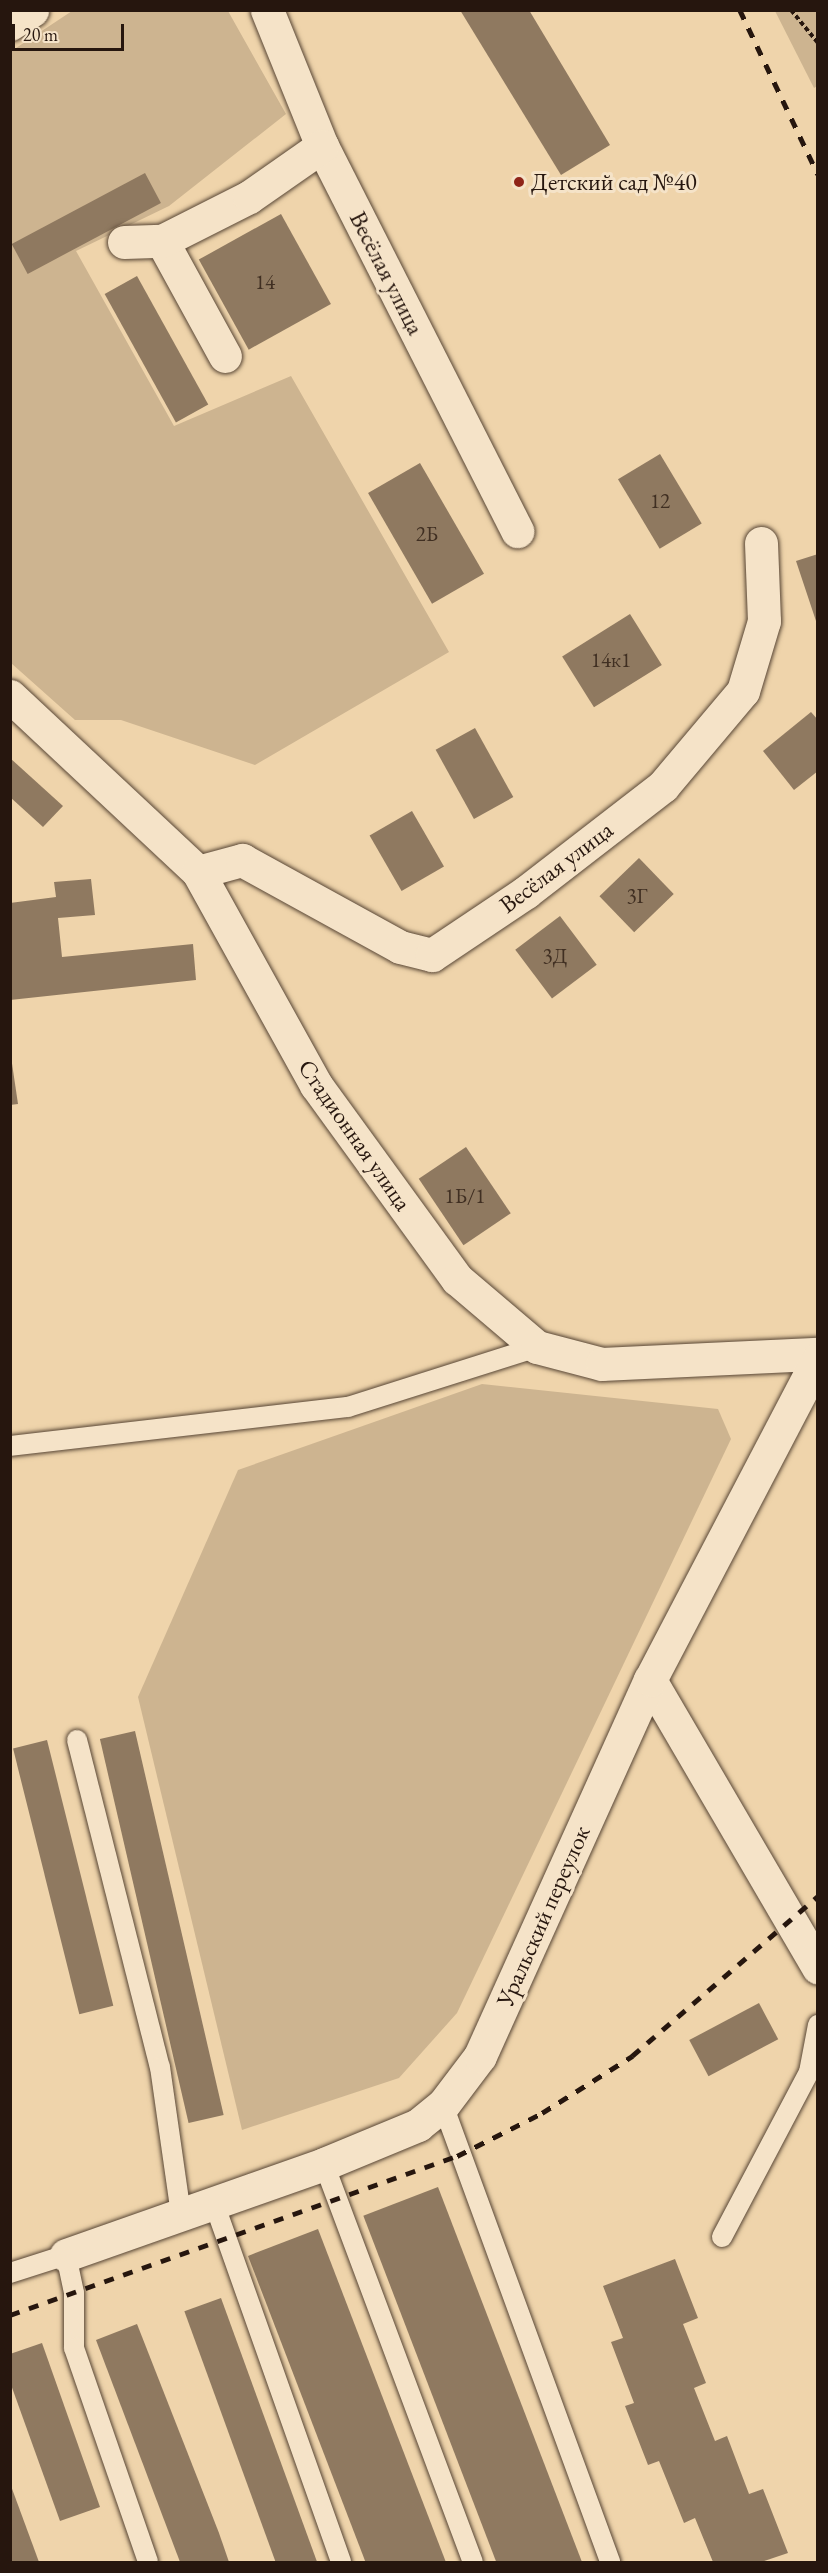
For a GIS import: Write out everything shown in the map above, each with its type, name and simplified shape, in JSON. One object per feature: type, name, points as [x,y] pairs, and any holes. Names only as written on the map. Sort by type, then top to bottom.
[{"type":"street","points":[[10,24],[32,10]]},
{"type":"street","name":"Весёлая улица","points":[[267,10],[322,146],[518,531]]},
{"type":"street","points":[[124,242],[162,241],[249,197],[322,146]]},
{"type":"street","points":[[162,241],[225,356]]},
{"type":"street","name":"Весёлая улица","points":[[198,872],[242,860],[400,947],[432,955],[526,892],[663,786],[743,691],[764,621],[761,543]]},
{"type":"street","name":"Стадионная улица","points":[[10,696],[198,872],[316,1085],[457,1279],[537,1347],[602,1364],[818,1354]]},
{"type":"street","name":"Уральский переулок","points":[[66,2255],[324,2164],[418,2125],[443,2105],[480,2056],[650,1680],[818,1359]]},
{"type":"street","points":[[650,1680],[818,1967]]},
{"type":"lane","points":[[10,1446],[348,1407],[537,1347]]},
{"type":"lane","points":[[77,1740],[160,2067],[181,2214]]},
{"type":"lane","points":[[722,2237],[810,2072],[818,2025]]},
{"type":"lane","points":[[443,2105],[610,2562]]},
{"type":"lane","points":[[324,2164],[473,2562]]},
{"type":"lane","points":[[214,2203],[341,2562]]},
{"type":"lane","points":[[10,2273],[66,2255],[74,2293],[74,2348],[148,2562]]},
{"type":"path","points":[[791,10],[818,43]]},
{"type":"shaded area","points":[[72,11],[228,11],[286,114],[169,206],[76,251],[174,426],[291,376],[449,652],[255,765],[121,720],[75,720],[11,663],[10,52]]},
{"type":"shaded area","points":[[775,11],[817,11],[817,86],[814,88]]},
{"type":"shaded area","points":[[482,1384],[718,1409],[731,1439],[457,2013],[399,2078],[242,2130],[138,1697],[238,1470]]},
{"type":"building","points":[[460,10],[529,10],[610,145],[561,175]]},
{"type":"building","points":[[145,173],[161,203],[28,274],[12,244]]},
{"type":"building","points":[[281,214],[331,304],[249,350],[199,260]]},
{"type":"building","points":[[137,276],[208,405],[176,423],[105,294]]},
{"type":"building","points":[[660,454],[702,523],[660,549],[618,479]]},
{"type":"building","points":[[420,463],[484,574],[432,604],[368,493]]},
{"type":"building","points":[[818,554],[818,624],[817,624],[796,561]]},
{"type":"building","points":[[630,614],[662,665],[594,707],[562,656]]},
{"type":"building","points":[[811,712],[818,720],[818,771],[794,790],[763,751]]},
{"type":"building","points":[[475,728],[513,797],[474,819],[436,750]]},
{"type":"building","points":[[10,758],[63,806],[43,827],[10,797]]},
{"type":"building","points":[[412,811],[444,866],[402,891],[370,836]]},
{"type":"building","points":[[639,858],[674,894],[634,932],[599,896]]},
{"type":"building","points":[[91,879],[95,915],[58,918],[62,957],[193,944],[196,980],[10,1000],[10,903],[56,897],[54,882]]},
{"type":"building","points":[[560,916],[597,965],[552,998],[515,950]]},
{"type":"building","points":[[10,1050],[18,1104],[10,1105]]},
{"type":"building","points":[[466,1147],[511,1213],[463,1245],[419,1179]]},
{"type":"building","points":[[135,1731],[224,2115],[189,2123],[100,1739]]},
{"type":"building","points":[[47,1740],[113,2006],[79,2014],[13,1748]]},
{"type":"building","points":[[759,2003],[778,2039],[708,2076],[689,2040]]},
{"type":"building","points":[[438,2187],[582,2561],[496,2562],[363,2216]]},
{"type":"building","points":[[318,2229],[446,2561],[365,2562],[248,2256]]},
{"type":"building","points":[[675,2259],[698,2318],[683,2324],[706,2383],[694,2388],[715,2441],[727,2436],[749,2494],[763,2489],[788,2553],[761,2562],[713,2562],[695,2518],[684,2523],[659,2461],[648,2465],[625,2406],[634,2403],[611,2342],[623,2338],[603,2286]]},
{"type":"building","points":[[221,2298],[317,2562],[276,2562],[184,2311]]},
{"type":"building","points":[[137,2324],[229,2562],[180,2562],[96,2340]]},
{"type":"building","points":[[42,2343],[100,2507],[60,2521],[10,2382],[10,2354]]},
{"type":"building","points":[[11,2486],[39,2562],[10,2562]]},
{"type":"railway","points":[[740,10],[818,174]]},
{"type":"railway","points":[[10,2315],[457,2156],[542,2113],[632,2056],[818,1896]]},
{"type":"place","name":"Детский сад №40","points":[[519,182]]}]
